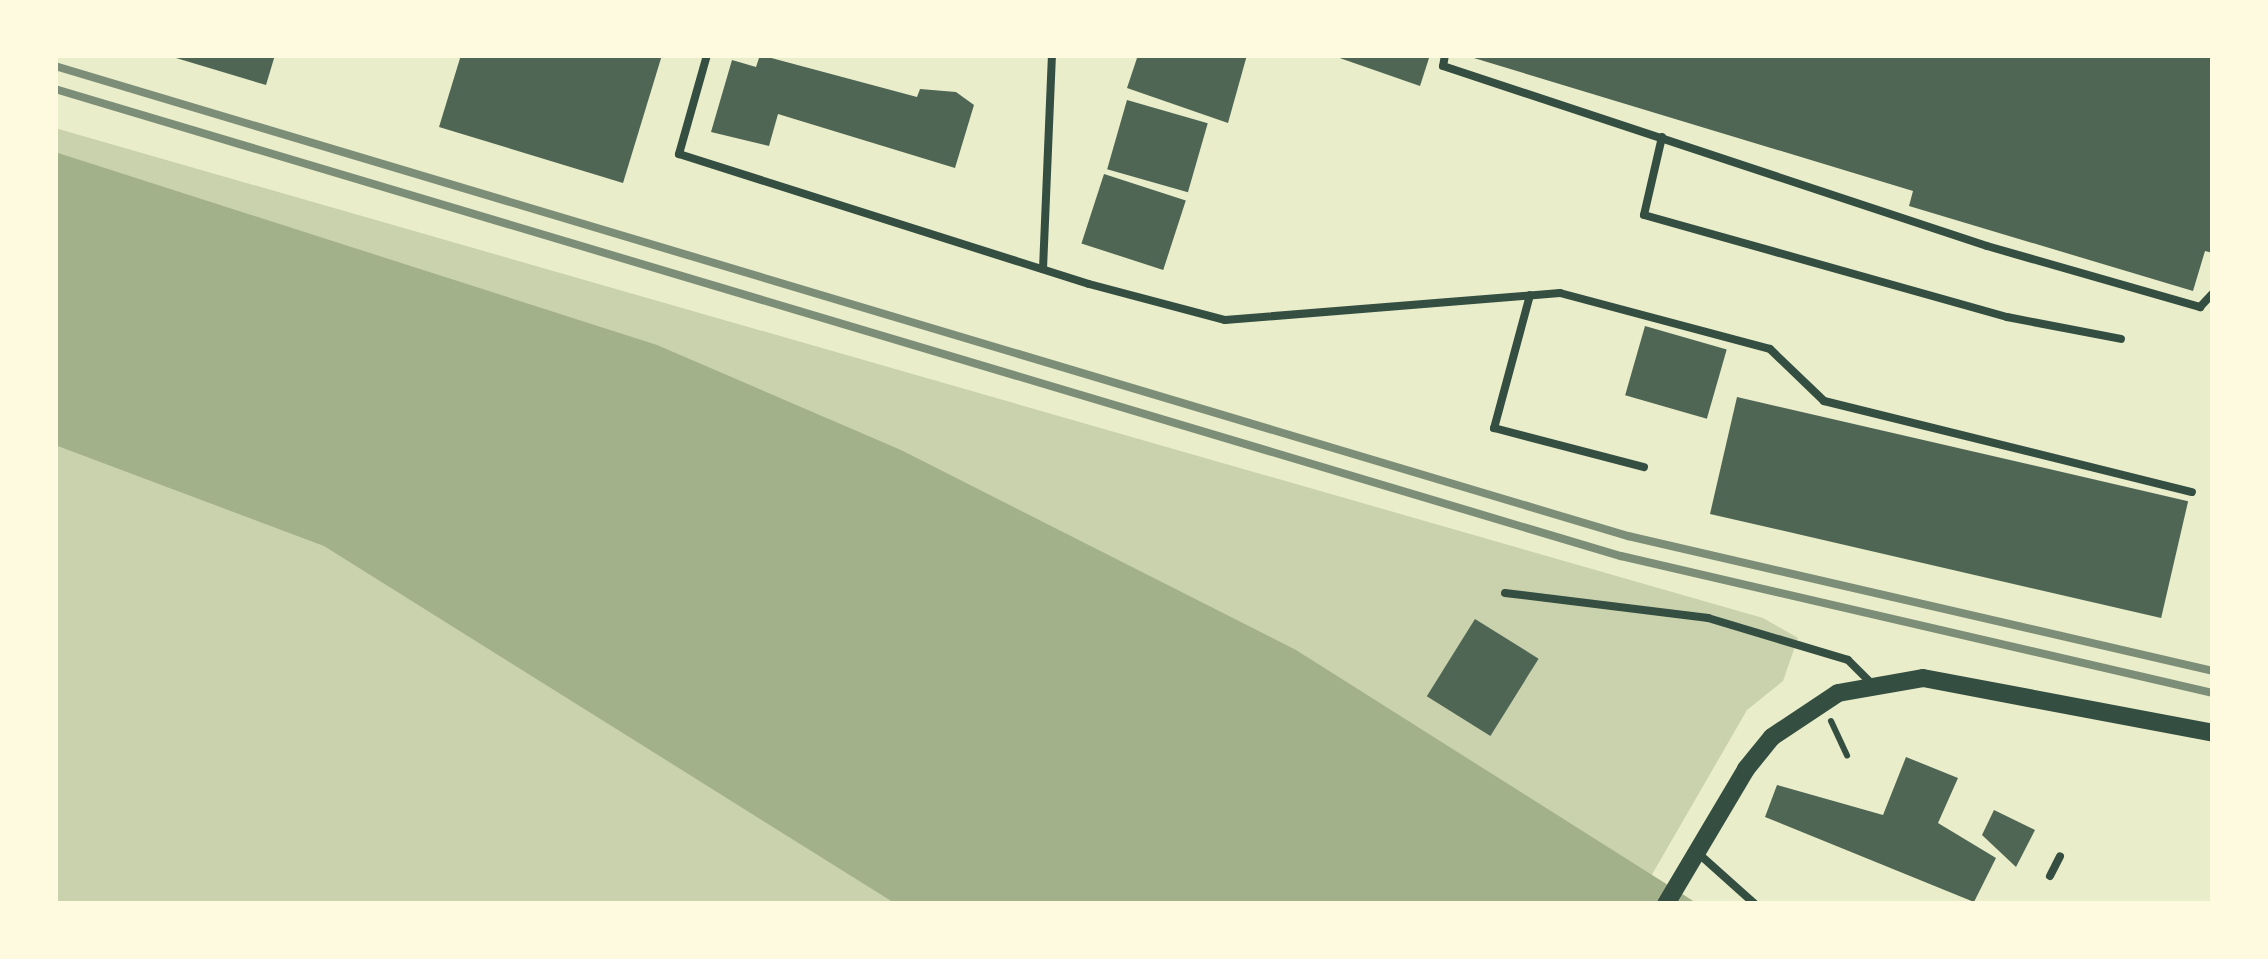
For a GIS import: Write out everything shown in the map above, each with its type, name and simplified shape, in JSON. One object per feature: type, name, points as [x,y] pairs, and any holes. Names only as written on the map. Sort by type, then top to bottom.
[{"type":"street","points":[[1666,904],[1695,850],[1772,738],[1821,701],[1872,684],[1951,682],[2213,733]]},
{"type":"lane","points":[[707,55],[679,154],[1043,269],[1225,320],[1560,292],[1770,349],[1824,401],[2192,492]]},
{"type":"lane","points":[[1043,269],[1052,55]]},
{"type":"lane","points":[[1445,55],[1442,66],[2200,307],[2213,293]]},
{"type":"lane","points":[[1662,137],[1644,214],[2007,317],[2122,339]]},
{"type":"lane","points":[[1530,295],[1494,428],[1644,467]]},
{"type":"lane","points":[[1505,593],[1672,610],[1848,660],[1872,684]]},
{"type":"lane","points":[[1695,850],[1755,904]]},
{"type":"lane","points":[[2050,876],[2060,856]]},
{"type":"shaded area","points":[[55,128],[1763,618],[1798,638],[1783,681],[1747,710],[1635,904],[55,904]]},
{"type":"shaded area","points":[[55,152],[657,345],[901,450],[1296,650],[1698,904],[896,904],[324,546],[55,445]]},
{"type":"building","points":[[166,55],[275,55],[266,85]]},
{"type":"building","points":[[461,55],[662,55],[623,183],[439,127]]},
{"type":"building","points":[[760,55],[917,97],[920,89],[956,92],[974,105],[955,168],[778,114],[769,146],[711,132],[732,60],[756,67]]},
{"type":"building","points":[[1138,55],[1247,55],[1228,123],[1127,88]]},
{"type":"building","points":[[1331,55],[1430,55],[1420,86]]},
{"type":"building","points":[[1464,55],[2213,55],[2213,253],[2205,251],[2193,291],[1909,206],[1913,191]]},
{"type":"building","points":[[1127,100],[1208,123],[1188,192],[1107,169]]},
{"type":"building","points":[[1104,174],[1186,201],[1163,270],[1081,243]]},
{"type":"building","points":[[1645,326],[1727,349],[1707,419],[1625,395]]},
{"type":"building","points":[[1737,397],[2188,501],[2161,618],[1710,514]]},
{"type":"building","points":[[1475,619],[1539,659],[1490,736],[1427,696]]},
{"type":"building","points":[[1906,757],[1958,778],[1938,823],[1996,858],[1974,902],[1765,817],[1777,785],[1883,815]]},
{"type":"building","points":[[1994,810],[2035,830],[2016,867],[1982,835]]},
{"type":"railway","points":[[55,66],[1628,536],[2213,671]]},
{"type":"railway","points":[[55,89],[1621,556],[2213,693]]}]
